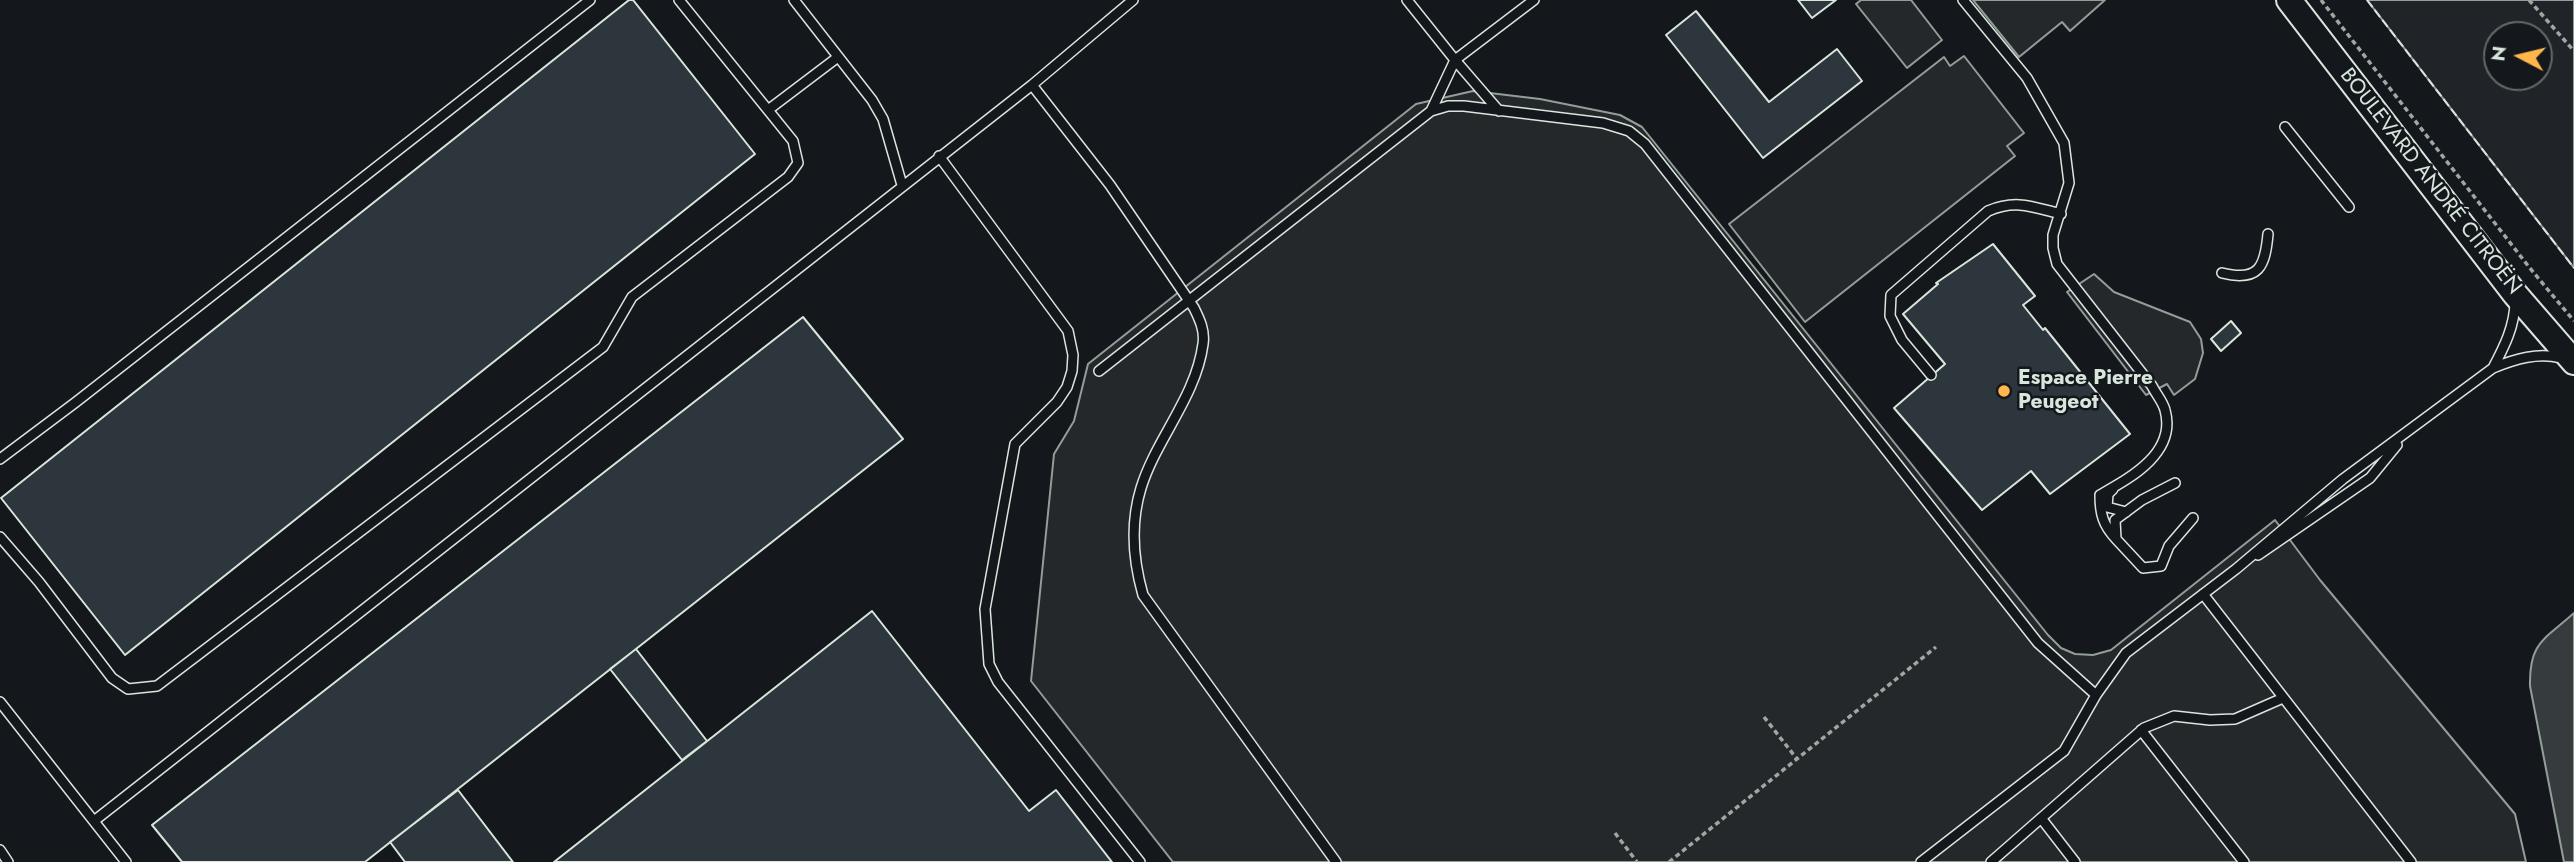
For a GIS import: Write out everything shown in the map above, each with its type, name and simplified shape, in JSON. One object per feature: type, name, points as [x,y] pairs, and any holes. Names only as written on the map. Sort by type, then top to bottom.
[{"type":"main road","name":"BOULEVARD ANDRÉ CITROËN","points":[[2289,0],[2515,293],[2573,362]]},
{"type":"lane","points":[[0,459],[590,0]]},
{"type":"lane","points":[[0,537],[39,582],[112,678],[128,689],[139,690],[157,686],[603,347],[632,297],[788,177],[798,163],[793,141],[679,0]]},
{"type":"lane","points":[[794,0],[872,100],[883,119],[902,185]]},
{"type":"lane","points":[[94,821],[1032,85],[1133,0]]},
{"type":"lane","points":[[1407,0],[1499,111]]},
{"type":"lane","points":[[1431,111],[1455,60],[1534,0]]},
{"type":"lane","points":[[1963,0],[2027,78],[2064,143],[2068,183],[2053,235],[2057,264],[2152,386],[2165,408],[2166,434],[2157,453],[2141,470],[2100,495],[2100,512],[2107,528],[2143,568],[2153,568],[2161,566],[2169,547],[2193,518]]},
{"type":"lane","points":[[768,110],[838,57]]},
{"type":"lane","points":[[1032,85],[1110,185],[1201,323],[1203,343],[1197,367],[1181,407],[1156,452],[1141,488],[1133,546],[1136,572],[1143,595],[1336,862]]},
{"type":"lane","points":[[1099,371],[1431,111],[1448,106],[1464,106],[1603,123],[1629,131],[1645,144],[2038,643],[2096,695]]},
{"type":"lane","points":[[2286,127],[2348,207]]},
{"type":"lane","points":[[939,156],[1069,331],[1073,355],[1072,372],[1067,387],[1057,402],[1016,444],[985,609],[989,664],[998,682],[1140,862]]},
{"type":"lane","points":[[1931,375],[1902,340],[1889,316],[1891,295],[1988,211],[2005,204],[2024,205],[2061,214]]},
{"type":"lane","points":[[2222,273],[2242,277],[2256,271],[2266,258],[2268,234]]},
{"type":"lane","points":[[2493,368],[2507,343],[2515,313],[2515,293]]},
{"type":"lane","points":[[1921,862],[2064,751],[2096,695],[2126,653],[2236,569],[2343,479],[2493,368],[2514,360],[2548,355],[2573,362]]},
{"type":"lane","points":[[2236,569],[2281,542],[2370,478],[2404,435]]},
{"type":"lane","points":[[2116,539],[2115,520],[2142,500],[2175,483]]},
{"type":"lane","points":[[2114,487],[2108,494],[2107,507],[2126,512]]},
{"type":"lane","points":[[2203,594],[2411,862]]},
{"type":"lane","points":[[1991,862],[2141,730],[2174,716],[2210,720],[2235,719],[2283,698]]},
{"type":"lane","points":[[0,702],[126,862]]},
{"type":"lane","points":[[2141,730],[2244,862]]},
{"type":"lane","points":[[2041,818],[2075,862]]},
{"type":"lane","points":[[0,850],[8,862]]},
{"type":"path","points":[[2321,0],[2574,321]]},
{"type":"path","points":[[2529,0],[2574,51]]},
{"type":"path","points":[[1669,862],[1937,647]]},
{"type":"path","points":[[1764,717],[1797,759]]},
{"type":"path","points":[[1615,834],[1637,862]]},
{"type":"shaded area","points":[[1861,0],[1911,0],[1942,40],[1907,68],[1856,4]]},
{"type":"shaded area","points":[[1973,0],[2105,0],[2070,31],[2062,22],[2019,57]]},
{"type":"shaded area","points":[[2367,0],[2574,0],[2574,268]]},
{"type":"shaded area","points":[[1964,56],[2024,133],[2007,146],[2015,156],[1805,322],[1729,224],[1944,57],[1950,66]]},
{"type":"shaded area","points":[[1473,91],[1540,99],[1620,115],[1642,127],[2061,648],[2075,654],[2093,655],[2111,650],[2275,520],[2320,580],[2515,814],[2526,862],[1173,862],[1031,681],[1054,454],[1074,421],[1088,364],[1416,104]]},
{"type":"shaded area","points":[[2094,274],[2114,292],[2190,322],[2201,339],[2203,353],[2195,379],[2174,395],[2167,384],[2146,395],[2067,292]]},
{"type":"shaded area","points":[[2574,613],[2574,862],[2564,862],[2530,686],[2530,671],[2540,643]]},
{"type":"building","points":[[629,0],[633,0],[755,154],[125,655],[1,498]]},
{"type":"building","points":[[1798,0],[1836,0],[1812,18]]},
{"type":"building","points":[[1696,11],[1769,102],[1837,49],[1862,81],[1763,158],[1666,35]]},
{"type":"building","name":"Espace Pierre Peugeot","points":[[1993,244],[2035,296],[2023,305],[2043,330],[2045,328],[2130,434],[2050,494],[2031,471],[1982,510],[1894,408],[1945,364],[1903,314],[1938,284],[1936,283]]},
{"type":"building","points":[[803,317],[903,439],[365,862],[182,862],[152,825]]},
{"type":"building","points":[[2231,321],[2241,333],[2221,351],[2211,339]]},
{"type":"building","points":[[872,611],[1029,811],[1056,790],[1112,862],[554,862]]},
{"type":"building","points":[[636,649],[707,741],[682,760],[610,669]]},
{"type":"building","points":[[458,790],[513,862],[405,862],[390,842]]},
{"type":"fence","points":[[2367,0],[2574,268]]},
{"type":"place","name":"Espace Pierre Peugeot","points":[[2004,391]]}]
